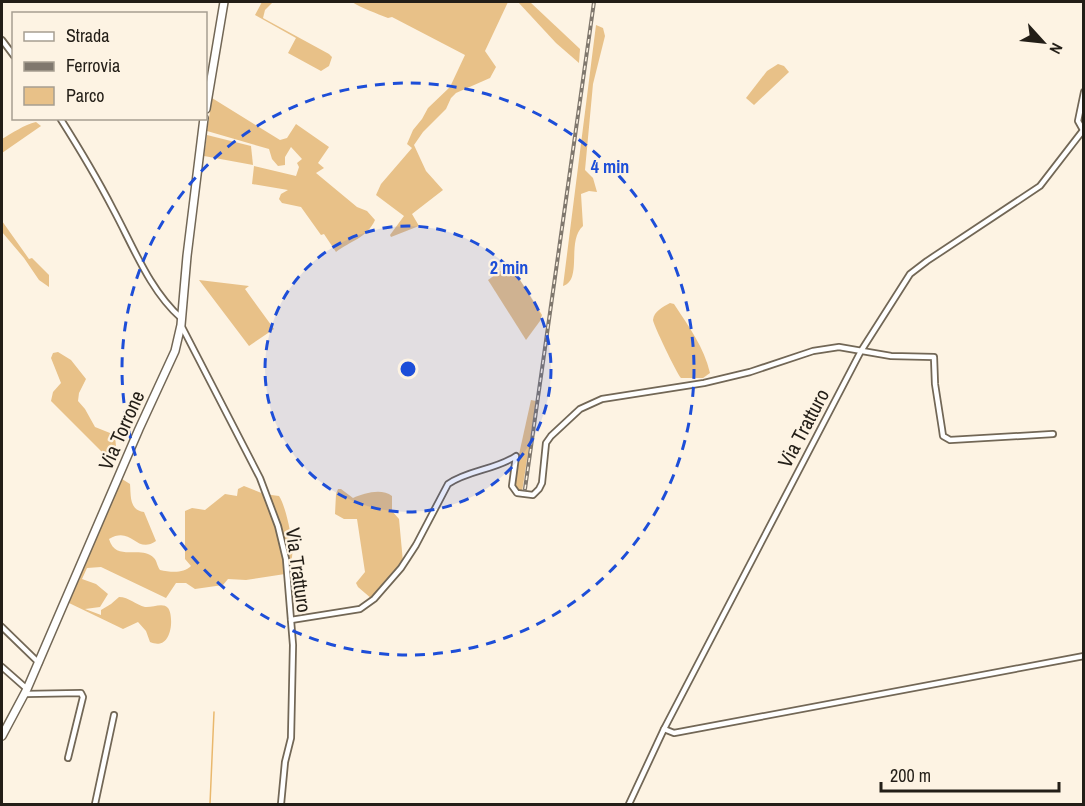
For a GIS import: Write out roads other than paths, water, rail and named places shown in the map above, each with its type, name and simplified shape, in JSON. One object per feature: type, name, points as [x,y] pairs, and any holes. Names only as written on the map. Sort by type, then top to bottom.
[{"type":"main road","points":[[207,103],[224,2]]},
{"type":"main road","name":"Via Torrone","points":[[2,736],[39,663],[139,429],[175,351],[182,322],[187,256],[204,120]]},
{"type":"street","points":[[2,40],[12,53]]},
{"type":"street","points":[[1083,92],[1078,121],[1083,130]]},
{"type":"street","name":"Via Tratturo","points":[[61,120],[99,183],[145,268],[169,307],[182,322],[272,505],[286,559],[293,645],[291,738],[285,762],[281,804]]},
{"type":"street","name":"Via Tratturo","points":[[629,804],[664,729],[861,351],[910,274],[1040,186],[1083,130]]},
{"type":"street","points":[[291,620],[360,609],[374,599],[411,553],[448,484],[456,478],[505,464],[516,456],[512,486],[517,493],[533,495],[542,483],[546,443],[551,436],[580,409],[602,399],[704,383],[750,372],[813,351],[839,347],[891,356],[934,357],[935,384],[943,436],[950,440],[1053,434]]},
{"type":"street","points":[[2,627],[39,663]]},
{"type":"street","points":[[664,729],[674,733],[1083,656]]},
{"type":"street","points":[[2,667],[26,691],[81,693],[83,697],[68,758]]},
{"type":"street","points":[[95,804],[114,715]]},
{"type":"waterway","points":[[210,804],[214,712]]},
{"type":"railway","points":[[525,489],[594,2]]}]
